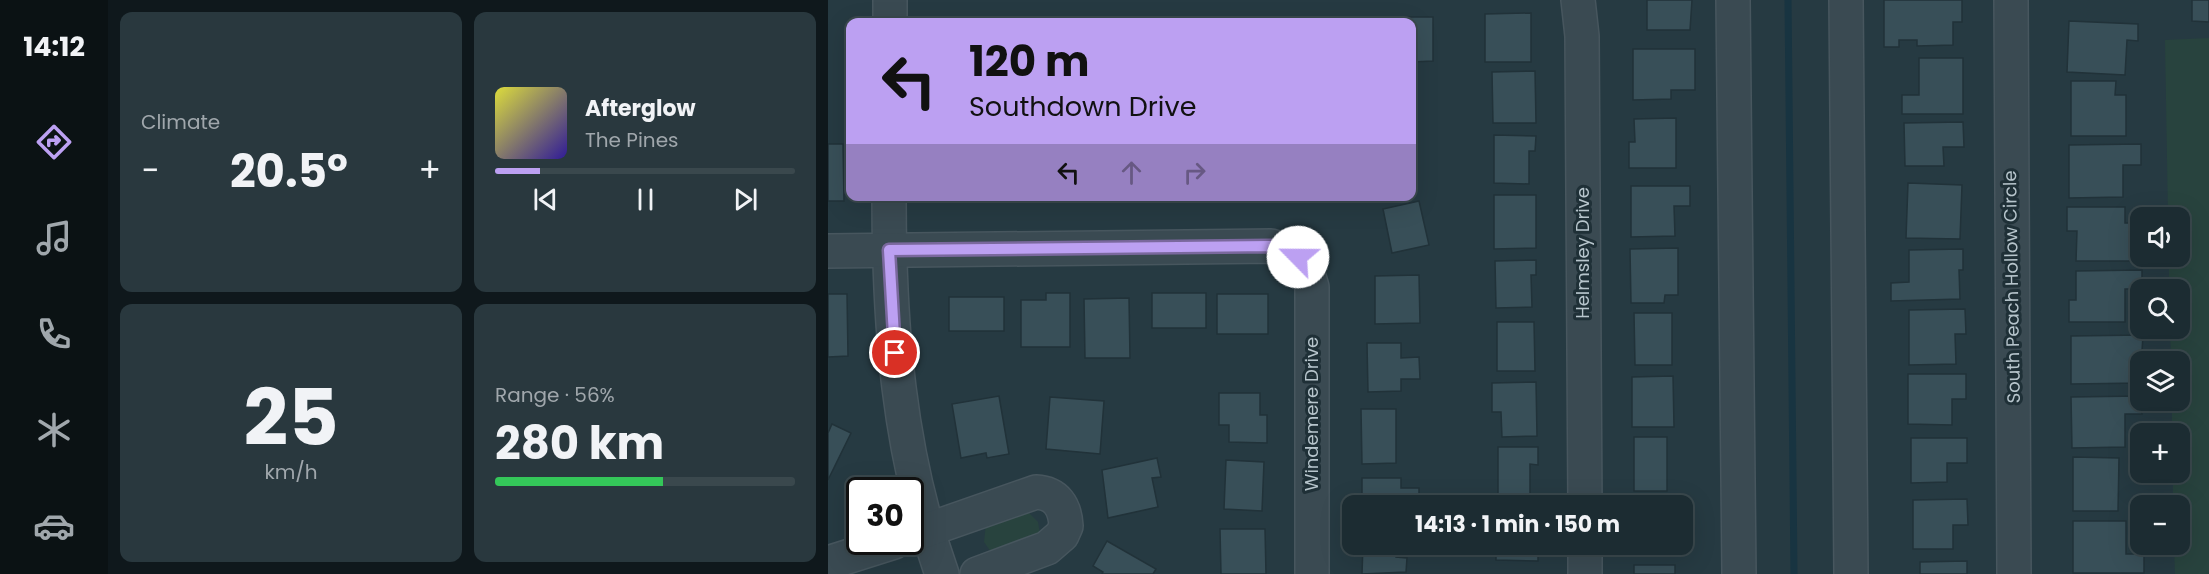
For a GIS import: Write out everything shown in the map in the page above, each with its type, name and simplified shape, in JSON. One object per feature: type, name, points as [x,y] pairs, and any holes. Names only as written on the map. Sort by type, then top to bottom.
[{"type":"street","points":[[890,0],[890,18]]},
{"type":"street","name":"Helmsley Drive","points":[[1578,0],[1582,36],[1585,495]]},
{"type":"street","points":[[1733,0],[1739,574]]},
{"type":"street","points":[[1846,0],[1851,574]]},
{"type":"street","name":"South Peach Hollow Circle","points":[[2011,0],[2014,574]]},
{"type":"street","points":[[890,201],[889,250],[896,374],[912,477]]},
{"type":"street","name":"Windemere Drive","points":[[889,250],[1271,246],[1287,250],[1298,257],[1308,270],[1312,287],[1312,574]]},
{"type":"street","points":[[828,251],[889,250]]},
{"type":"street","points":[[924,532],[1036,492],[1055,498],[1062,506],[1066,526],[1055,543],[977,574]]},
{"type":"street","points":[[924,543],[942,574]]},
{"type":"street","points":[[828,563],[853,555]]},
{"type":"street","points":[[1585,555],[1585,574]]},
{"type":"green space","points":[[2209,38],[2209,574],[2175,574],[2174,555],[2190,555],[2190,495],[2173,495],[2173,483],[2190,483],[2190,423],[2172,423],[2172,411],[2190,411],[2190,351],[2171,351],[2170,339],[2190,339],[2190,279],[2169,279],[2169,267],[2190,267],[2190,207],[2168,207],[2165,40]]},
{"type":"green space","points":[[1025,509],[1038,522],[1041,540],[995,558],[984,542],[986,523]]},
{"type":"building","points":[[1647,0],[1692,0],[1690,30],[1647,30]]},
{"type":"building","points":[[1884,0],[1962,0],[1962,22],[1953,22],[1953,45],[1917,46],[1917,40],[1899,40],[1899,47],[1884,47]]},
{"type":"building","points":[[2192,0],[2209,0],[2209,22],[2192,21]]},
{"type":"building","points":[[1531,13],[1531,62],[1485,62],[1485,14]]},
{"type":"building","points":[[1433,17],[1433,61],[1416,62],[1416,18],[1405,18]]},
{"type":"building","points":[[2069,21],[2138,24],[2138,41],[2127,40],[2125,75],[2067,72]]},
{"type":"building","points":[[1633,49],[1695,49],[1695,90],[1671,90],[1671,99],[1633,100]]},
{"type":"building","points":[[1919,58],[1963,58],[1963,114],[1902,114],[1902,95],[1919,95]]},
{"type":"building","points":[[1535,71],[1536,123],[1493,123],[1492,72]]},
{"type":"building","points":[[2071,81],[2116,81],[2115,95],[2126,95],[2126,136],[2071,136]]},
{"type":"building","points":[[1676,118],[1676,168],[1629,168],[1629,142],[1635,142],[1634,119]]},
{"type":"building","points":[[1963,122],[1964,147],[1943,147],[1944,166],[1905,166],[1904,123]]},
{"type":"building","points":[[1494,135],[1536,136],[1535,151],[1529,151],[1529,184],[1494,183]]},
{"type":"building","points":[[828,144],[843,144],[844,201],[828,201]]},
{"type":"building","points":[[2141,144],[2141,165],[2123,165],[2123,197],[2069,198],[2069,145]]},
{"type":"building","points":[[1908,183],[1962,185],[1960,239],[1906,238]]},
{"type":"building","points":[[1631,186],[1690,186],[1690,206],[1674,206],[1675,236],[1631,237]]},
{"type":"building","points":[[1494,195],[1536,195],[1536,248],[1494,249]]},
{"type":"building","points":[[1419,201],[1429,245],[1392,253],[1383,209]]},
{"type":"building","points":[[2067,207],[2125,207],[2125,223],[2130,223],[2130,261],[2076,261],[2077,231],[2067,231]]},
{"type":"building","points":[[1678,248],[1678,295],[1665,295],[1664,303],[1631,303],[1630,249]]},
{"type":"building","points":[[1963,249],[1963,270],[1959,270],[1960,299],[1891,301],[1891,283],[1909,282],[1909,250]]},
{"type":"building","points":[[1536,260],[1536,275],[1531,275],[1532,307],[1496,308],[1495,261]]},
{"type":"building","points":[[2142,270],[2142,279],[2130,279],[2130,289],[2125,289],[2125,322],[2069,322],[2069,300],[2076,300],[2076,271]]},
{"type":"building","points":[[1419,275],[1420,323],[1375,324],[1375,276]]},
{"type":"building","points":[[1046,293],[1070,293],[1070,347],[1021,347],[1021,300],[1046,300]]},
{"type":"building","points":[[1152,293],[1206,293],[1206,328],[1152,328]]},
{"type":"building","points":[[828,294],[847,294],[848,356],[828,357]]},
{"type":"building","points":[[1217,294],[1268,294],[1268,334],[1217,334]]},
{"type":"building","points":[[949,297],[1004,297],[1004,331],[949,331]]},
{"type":"building","points":[[1129,298],[1130,358],[1085,358],[1084,299]]},
{"type":"building","points":[[1965,309],[1966,334],[1955,334],[1956,364],[1909,365],[1909,310]]},
{"type":"building","points":[[1634,313],[1672,313],[1672,365],[1635,365]]},
{"type":"building","points":[[1497,322],[1534,322],[1535,371],[1497,371]]},
{"type":"building","points":[[2130,335],[2130,339],[2143,339],[2142,351],[2130,351],[2130,383],[2071,384],[2071,336]]},
{"type":"building","points":[[1367,343],[1401,343],[1401,358],[1419,357],[1420,379],[1401,379],[1401,391],[1368,392]]},
{"type":"building","points":[[1908,374],[1966,374],[1966,399],[1952,399],[1952,425],[1908,424]]},
{"type":"building","points":[[1673,376],[1674,427],[1632,427],[1632,377]]},
{"type":"building","points":[[1536,382],[1537,436],[1502,437],[1501,412],[1492,412],[1492,383]]},
{"type":"building","points":[[1219,393],[1260,393],[1260,415],[1267,415],[1267,443],[1229,442],[1229,425],[1219,425]]},
{"type":"building","points":[[999,396],[1009,454],[987,458],[986,453],[961,458],[952,404]]},
{"type":"building","points":[[2130,396],[2130,411],[2142,411],[2142,414],[2125,414],[2125,447],[2072,448],[2071,397]]},
{"type":"building","points":[[1050,397],[1104,401],[1100,454],[1046,449]]},
{"type":"building","points":[[1361,409],[1396,409],[1396,463],[1362,464]]},
{"type":"building","points":[[832,424],[851,433],[828,480],[828,433]]},
{"type":"building","points":[[1634,437],[1667,437],[1667,491],[1634,491]]},
{"type":"building","points":[[1911,438],[1967,438],[1967,463],[1947,463],[1947,482],[1911,483]]},
{"type":"building","points":[[1498,447],[1538,447],[1538,465],[1530,464],[1530,495],[1498,495]]},
{"type":"building","points":[[2073,457],[2119,458],[2118,511],[2073,511]]},
{"type":"building","points":[[1157,458],[1161,477],[1152,478],[1158,507],[1108,518],[1102,470]]},
{"type":"building","points":[[1226,460],[1264,462],[1262,511],[1224,509]]},
{"type":"building","points":[[1362,478],[1401,478],[1401,488],[1419,488],[1419,495],[1362,495]]},
{"type":"building","points":[[1967,499],[1968,525],[1953,525],[1953,549],[1913,549],[1913,500]]},
{"type":"building","points":[[2073,521],[2126,521],[2126,554],[2144,555],[2144,573],[2073,573]]},
{"type":"building","points":[[1220,529],[1265,529],[1266,574],[1221,574]]},
{"type":"building","points":[[1107,541],[1156,569],[1153,574],[1102,574],[1103,572],[1093,566]]},
{"type":"building","points":[[1363,555],[1396,555],[1396,557],[1407,558],[1406,572],[1362,574]]},
{"type":"building","points":[[1496,555],[1538,555],[1538,561],[1496,560]]},
{"type":"building","points":[[1967,561],[1967,574],[1920,574],[1920,562]]},
{"type":"building","points":[[1634,565],[1675,565],[1675,574],[1634,574]]},
{"type":"waterway","points":[[1788,0],[1794,574]]},
{"type":"route","points":[[895,353],[889,250],[1271,246],[1287,250],[1298,257]]}]
